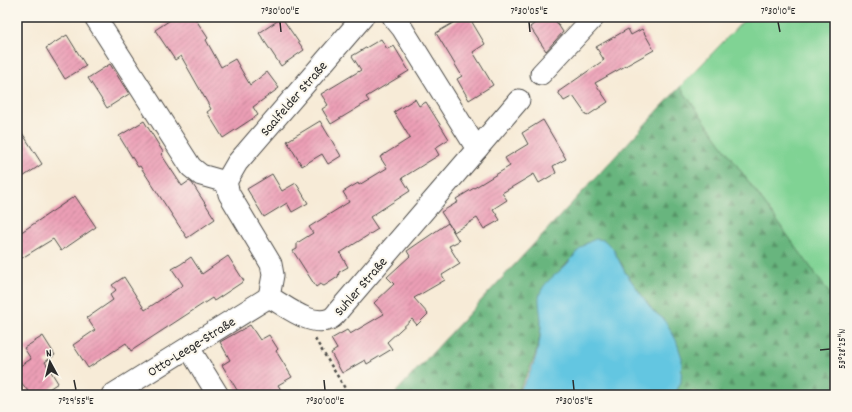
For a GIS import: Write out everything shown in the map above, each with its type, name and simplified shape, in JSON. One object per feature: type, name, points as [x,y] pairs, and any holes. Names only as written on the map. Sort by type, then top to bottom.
[{"type":"street","points":[[95,17],[191,167],[201,175],[226,182],[229,194],[271,264],[274,275],[269,297]]},
{"type":"street","name":"Saalfelder Straße","points":[[226,182],[237,163],[363,17]]},
{"type":"street","points":[[393,17],[402,28],[477,149]]},
{"type":"street","points":[[541,74],[594,17]]},
{"type":"street","name":"Suhler Straße","points":[[269,297],[313,320],[321,321],[331,318],[519,100]]},
{"type":"street","name":"Otto-Leege-Straße","points":[[112,395],[269,297]]},
{"type":"street","points":[[189,348],[218,395]]},
{"type":"path","points":[[300,314],[349,395]]},
{"type":"green space","points":[[747,17],[835,17],[835,301],[680,87]]},
{"type":"green space","points":[[680,87],[835,301],[835,395],[702,395],[694,391],[687,395],[679,395],[676,390],[681,382],[665,320],[653,311],[625,272],[613,249],[586,243],[541,291],[541,325],[536,352],[529,370],[516,394],[398,395],[396,392]]},
{"type":"water","points":[[596,239],[604,240],[613,249],[625,272],[653,311],[665,320],[676,340],[682,358],[681,382],[677,390],[679,395],[515,395],[526,380],[537,352],[541,333],[539,299],[543,287],[580,249],[587,243]]},
{"type":"building","points":[[175,17],[194,17],[208,38],[206,40],[221,67],[235,59],[250,85],[267,72],[279,88],[253,107],[258,115],[223,138],[207,112],[211,109],[181,56],[175,60],[155,30]]},
{"type":"building","points":[[463,17],[469,17],[485,44],[473,52],[493,85],[469,100],[457,79],[462,76],[436,33]]},
{"type":"building","points":[[543,17],[553,17],[563,32],[546,51],[530,27]]},
{"type":"building","points":[[282,18],[304,50],[281,66],[259,33]]},
{"type":"building","points":[[628,29],[631,35],[642,29],[654,50],[595,83],[608,102],[587,116],[573,96],[564,101],[558,92],[604,60],[596,47]]},
{"type":"building","points":[[67,35],[86,66],[65,79],[46,48]]},
{"type":"building","points":[[381,39],[387,49],[394,46],[409,71],[366,97],[369,101],[331,124],[322,109],[328,105],[321,94],[361,70],[352,56]]},
{"type":"building","points":[[110,64],[129,94],[107,108],[88,78]]},
{"type":"building","points":[[415,99],[419,106],[426,102],[449,139],[435,148],[439,155],[402,178],[410,191],[370,217],[378,229],[340,253],[348,267],[339,272],[338,277],[324,286],[320,284],[316,287],[293,251],[297,249],[297,243],[313,233],[309,227],[349,202],[343,192],[358,183],[359,185],[387,168],[380,157],[410,138],[394,112]]},
{"type":"building","points":[[543,120],[566,159],[553,166],[556,173],[539,183],[534,174],[502,193],[507,200],[493,209],[500,220],[484,229],[477,218],[454,232],[441,212],[458,202],[456,199],[510,166],[505,158],[528,144],[522,133]]},
{"type":"building","points":[[144,121],[163,152],[161,154],[182,186],[189,181],[192,183],[215,219],[187,238],[140,166],[138,167],[119,136]]},
{"type":"building","points":[[320,121],[341,156],[328,164],[322,154],[302,166],[287,141]]},
{"type":"building","points":[[17,125],[42,164],[17,181]]},
{"type":"building","points":[[272,174],[282,191],[296,183],[308,203],[292,212],[287,203],[264,217],[247,189]]},
{"type":"building","points":[[75,196],[96,227],[61,251],[53,239],[17,261],[17,235]]},
{"type":"building","points":[[448,223],[459,241],[449,246],[460,264],[442,275],[445,280],[414,298],[428,314],[417,325],[412,319],[387,342],[392,349],[367,364],[365,360],[342,373],[331,353],[337,349],[331,339],[347,330],[350,334],[384,314],[374,303],[394,284],[387,277],[410,256],[407,251]]},
{"type":"building","points":[[228,256],[244,281],[214,301],[212,298],[131,351],[126,343],[88,368],[73,345],[95,330],[87,318],[113,300],[110,295],[116,290],[112,285],[124,277],[145,310],[183,285],[172,269],[191,257],[202,274]]},
{"type":"building","points":[[250,325],[260,340],[269,335],[278,349],[276,351],[292,377],[278,385],[284,395],[240,395],[222,365],[230,360],[220,342]]},
{"type":"building","points":[[43,336],[55,355],[45,362],[58,383],[40,395],[31,395],[17,377],[17,368],[31,359],[24,348]]}]
